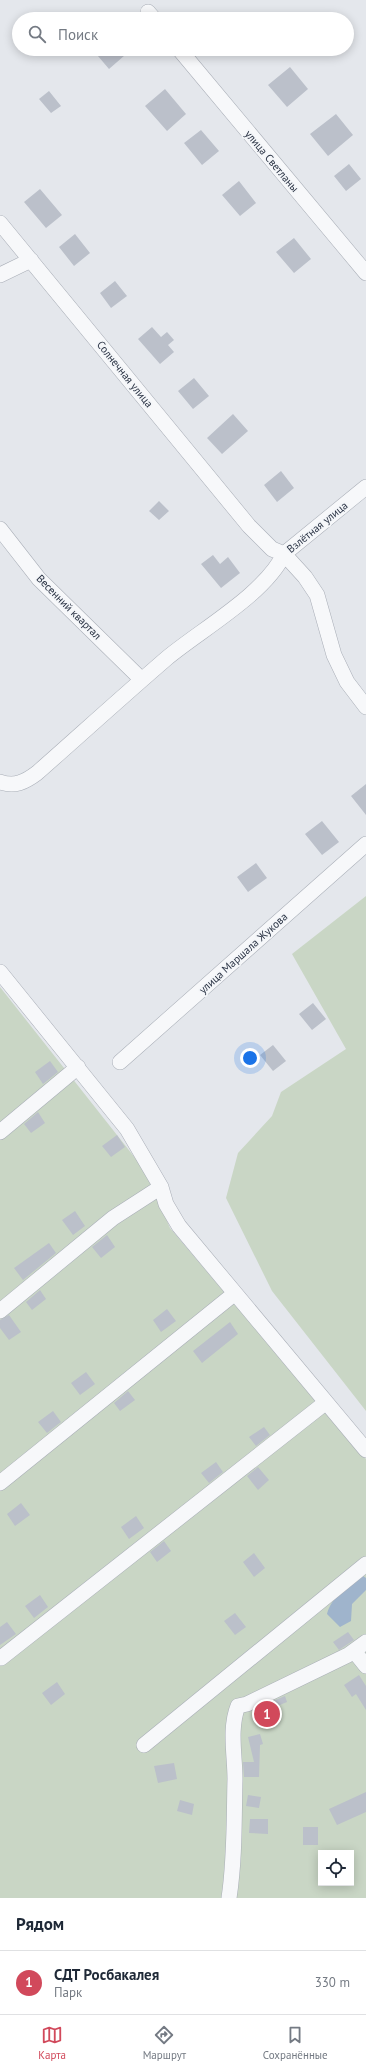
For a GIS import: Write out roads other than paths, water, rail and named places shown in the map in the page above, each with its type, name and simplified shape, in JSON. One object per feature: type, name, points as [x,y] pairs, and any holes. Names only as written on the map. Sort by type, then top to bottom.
[{"type":"street","name":"улица Светланы","points":[[185,56],[366,273]]},
{"type":"street","name":"Солнечная улица","points":[[0,223],[250,526]]},
{"type":"street","points":[[0,275],[31,260]]},
{"type":"street","name":"Взлётная улица","points":[[250,526],[272,549],[284,554],[366,488]]},
{"type":"street","name":"Весенний квартал","points":[[0,529],[40,578],[142,680]]},
{"type":"street","points":[[0,782],[8,785],[23,783],[37,773],[142,680],[253,592],[278,567],[284,554],[305,577],[317,595],[334,655],[347,682],[366,707]]},
{"type":"street","name":"улица Маршала Жукова","points":[[120,1062],[366,844]]},
{"type":"street","points":[[0,972],[127,1129],[161,1187],[166,1204],[179,1226],[234,1294],[366,1450]]},
{"type":"street","points":[[0,1132],[78,1067]]},
{"type":"street","points":[[0,1311],[113,1218],[161,1187]]},
{"type":"street","points":[[0,1483],[234,1294]]},
{"type":"street","points":[[1,1658],[325,1403]]},
{"type":"street","points":[[144,1745],[366,1564]]},
{"type":"street","points":[[229,1898],[232,1880],[234,1716],[238,1706],[247,1704],[354,1651],[366,1642]]},
{"type":"street","points":[[354,1651],[366,1666]]},
{"type":"water","points":[[363,1576],[366,1578],[366,1590],[352,1604],[351,1621],[340,1627],[327,1614],[329,1608],[341,1592]]},
{"type":"place","name":"СДТ Росбакалея","points":[[267,1714]]}]
